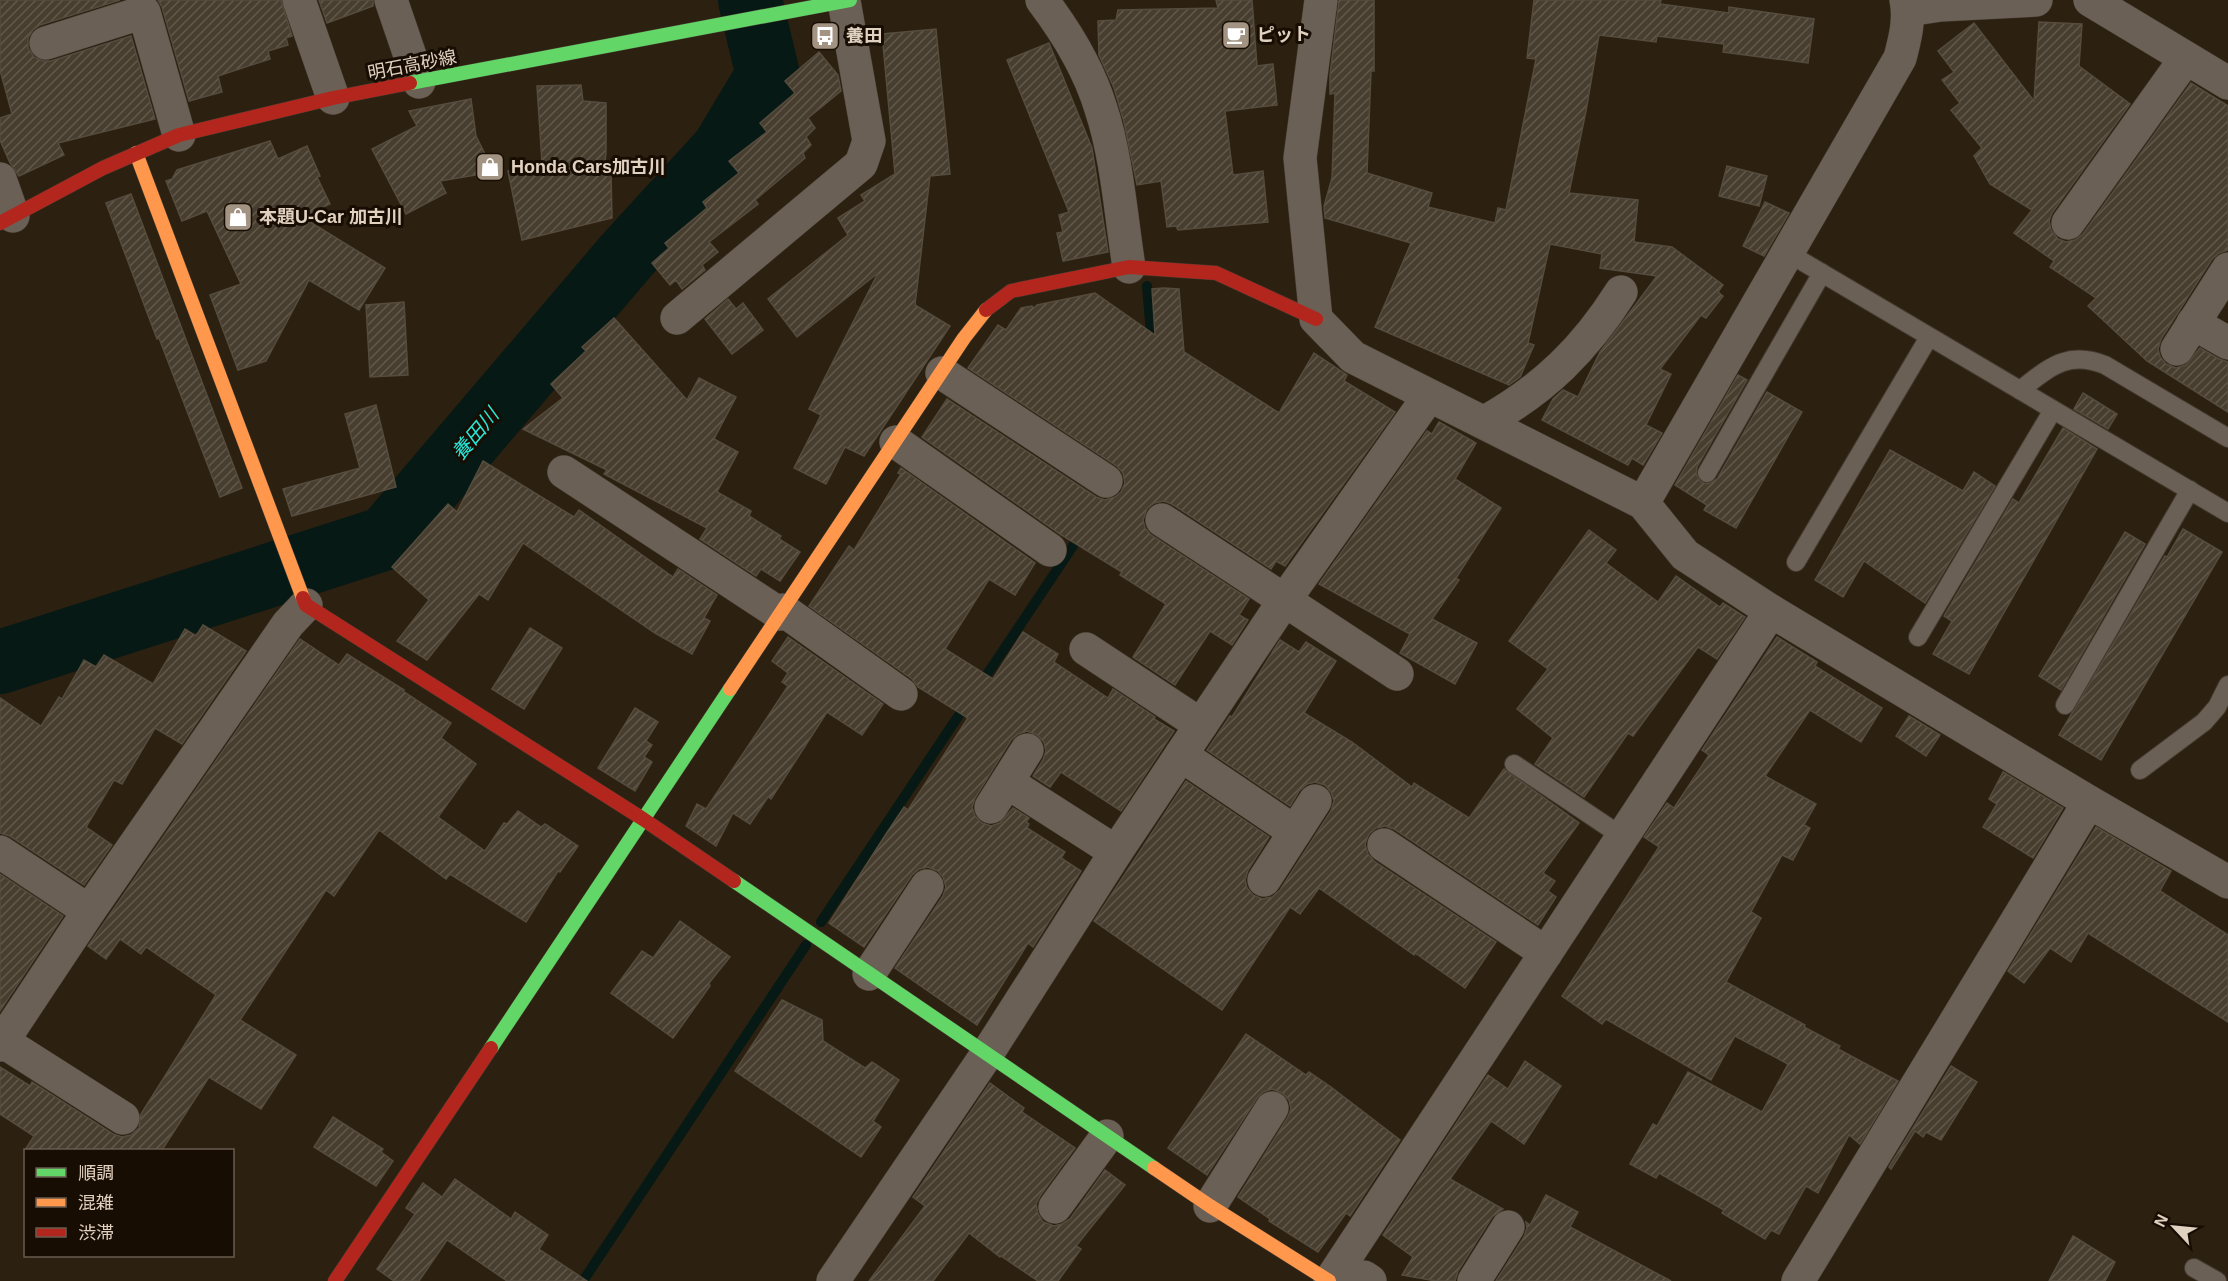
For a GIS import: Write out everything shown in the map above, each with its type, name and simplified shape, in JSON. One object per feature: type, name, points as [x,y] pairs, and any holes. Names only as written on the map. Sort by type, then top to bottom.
[{"type":"street","points":[[299,0],[333,98]]},
{"type":"street","points":[[391,0],[419,82]]},
{"type":"street","points":[[1042,0],[1080,59],[1101,108],[1108,134],[1129,267]]},
{"type":"street","points":[[1316,319],[1300,158],[1321,0]]},
{"type":"street","points":[[1643,503],[1900,58],[1907,33],[1907,5],[2036,0]]},
{"type":"street","points":[[2090,0],[2228,84]]},
{"type":"street","points":[[676,318],[861,164],[869,141],[847,1]]},
{"type":"street","name":"明石高砂線","points":[[7,220],[136,153],[179,135],[333,98],[847,1]]},
{"type":"street","points":[[46,43],[142,6],[179,135]]},
{"type":"street","points":[[2068,223],[2186,58]]},
{"type":"street","points":[[136,153],[305,604],[643,819],[1210,1206],[1331,1281],[1364,1277],[1370,1281]]},
{"type":"street","points":[[0,180],[7,220]]},
{"type":"street","points":[[335,1281],[942,373],[986,309],[998,297],[1011,291],[1129,267],[1216,273],[1316,319],[1353,357],[1643,503],[1685,555],[1771,611],[2089,802],[2228,882]]},
{"type":"street","points":[[2228,269],[2185,336],[2228,343]]},
{"type":"street","points":[[1485,422],[1509,409],[1552,376],[1590,337],[1621,292]]},
{"type":"street","points":[[942,373],[1106,481]]},
{"type":"street","points":[[833,1281],[987,1054],[1116,852],[1284,601],[1429,396]]},
{"type":"street","points":[[896,442],[1050,550]]},
{"type":"street","points":[[564,472],[782,612],[901,694]]},
{"type":"street","points":[[1162,520],[1396,674]]},
{"type":"street","points":[[123,1118],[1,1043],[89,911],[288,624],[305,604]]},
{"type":"street","points":[[1331,1281],[1771,611]]},
{"type":"street","points":[[1086,649],[1201,726]]},
{"type":"street","points":[[1028,750],[999,795],[1116,852]]},
{"type":"street","points":[[1181,755],[1294,832]]},
{"type":"street","points":[[1264,880],[1315,801]]},
{"type":"street","points":[[1798,1281],[2089,802]]},
{"type":"street","points":[[1384,845],[1546,953]]},
{"type":"street","points":[[0,852],[89,911]]},
{"type":"street","points":[[869,974],[927,886]]},
{"type":"street","points":[[1210,1206],[1272,1108]]},
{"type":"street","points":[[1055,1207],[1107,1136]]},
{"type":"street","points":[[1474,1281],[1508,1227]]},
{"type":"lane","points":[[1788,253],[2228,513]]},
{"type":"lane","points":[[1707,473],[1822,273]]},
{"type":"lane","points":[[1796,562],[1929,336]]},
{"type":"lane","points":[[2020,390],[2054,364],[2072,360],[2090,360],[2105,365],[2228,438]]},
{"type":"lane","points":[[1918,637],[2054,410]]},
{"type":"lane","points":[[2065,705],[2190,490]]},
{"type":"lane","points":[[2140,770],[2204,722],[2217,707],[2228,685]]},
{"type":"lane","points":[[1514,764],[1623,837]]},
{"type":"lane","points":[[2194,1268],[2217,1281]]},
{"type":"building","points":[[0,0],[120,0],[40,25],[28,38],[28,48],[34,57],[43,61],[51,61],[131,36],[155,119],[58,143],[64,155],[19,176],[10,163],[0,140],[0,118],[12,114],[0,70]]},
{"type":"building","points":[[158,0],[281,0],[292,36],[286,38],[288,45],[268,51],[270,59],[218,76],[222,92],[189,101]]},
{"type":"building","points":[[319,0],[373,0],[373,6],[327,23]]},
{"type":"building","points":[[1216,0],[1252,0],[1257,66],[1273,64],[1277,105],[1225,111],[1233,175],[1263,171],[1268,222],[1178,230],[1176,226],[1167,227],[1161,181],[1137,185],[1124,122],[1114,88],[1099,55],[1098,21],[1116,20],[1118,10],[1218,8]]},
{"type":"building","points":[[1339,0],[1374,0],[1374,71],[1371,71],[1367,173],[1432,193],[1428,207],[1495,223],[1498,208],[1506,210],[1536,59],[1527,58],[1534,0],[1661,0],[1660,4],[1729,13],[1729,7],[1814,19],[1808,63],[1723,52],[1724,44],[1657,36],[1656,42],[1599,35],[1569,193],[1638,200],[1634,242],[1672,247],[1723,285],[1718,292],[1723,296],[1706,318],[1701,315],[1660,369],[1671,374],[1646,425],[1662,433],[1643,465],[1632,458],[1628,465],[1542,420],[1553,399],[1563,390],[1578,397],[1600,352],[1657,276],[1600,268],[1602,254],[1550,244],[1528,343],[1534,345],[1520,377],[1509,385],[1375,327],[1411,243],[1325,218],[1324,206],[1332,178],[1335,93],[1330,94],[1330,75]]},
{"type":"building","points":[[2039,22],[2082,24],[2079,66],[2130,104],[2052,213],[2049,221],[2051,230],[2058,239],[2066,242],[2075,240],[2083,234],[2191,83],[2228,106],[2228,250],[2212,259],[2161,339],[2158,349],[2160,357],[2166,364],[2176,368],[2186,365],[2200,348],[2228,362],[2228,412],[2147,361],[2088,306],[2096,298],[2050,267],[2054,261],[2014,233],[2032,210],[1990,184],[1974,156],[1982,148],[1951,110],[1960,103],[1942,80],[1954,72],[1938,51],[1974,23],[2034,101]]},
{"type":"building","points":[[936,29],[950,174],[930,176],[915,305],[950,326],[864,456],[845,447],[826,484],[794,468],[821,415],[809,409],[878,273],[797,337],[768,299],[848,235],[838,218],[865,201],[861,195],[895,174],[882,34]]},
{"type":"building","points":[[1049,43],[1092,148],[1108,252],[1063,261],[1057,233],[1063,232],[1059,215],[1069,212],[1007,60]]},
{"type":"building","points":[[819,52],[838,75],[841,91],[808,118],[815,128],[806,137],[811,145],[803,153],[805,158],[755,200],[758,204],[709,242],[718,252],[702,265],[705,270],[682,289],[676,280],[670,285],[652,263],[669,248],[665,243],[707,208],[703,202],[739,173],[729,161],[767,132],[760,123],[795,93],[785,81]]},
{"type":"building","points":[[581,85],[583,101],[606,103],[604,176],[611,174],[612,218],[522,240],[508,171],[542,163],[537,86]]},
{"type":"building","points":[[471,99],[476,136],[494,172],[440,181],[446,193],[406,214],[372,149],[417,126],[409,111]]},
{"type":"building","points":[[270,141],[278,159],[307,146],[320,176],[317,177],[330,204],[302,217],[385,268],[359,310],[309,280],[266,361],[238,370],[210,295],[241,284],[207,211],[182,221],[166,181],[172,179],[177,170]]},
{"type":"building","points":[[1727,166],[1767,176],[1759,206],[1719,196]]},
{"type":"building","points":[[131,194],[242,488],[220,497],[106,203]]},
{"type":"building","points":[[1765,202],[1789,213],[1764,256],[1743,246]]},
{"type":"building","points":[[1152,289],[1179,289],[1184,352],[1279,413],[1314,353],[1347,375],[1344,381],[1395,412],[1285,566],[1276,561],[1271,569],[1172,504],[1164,501],[1154,503],[1147,509],[1143,520],[1145,528],[1151,535],[1249,599],[1239,615],[1248,620],[1232,645],[1210,631],[1175,685],[1133,657],[1166,604],[1120,575],[1122,572],[1060,534],[922,437],[947,399],[1096,497],[1105,500],[1115,497],[1121,492],[1125,483],[1123,473],[1117,466],[968,368],[998,325],[1006,330],[1021,308],[1032,306],[1034,308],[1037,305],[1095,293],[1155,335]]},
{"type":"building","points":[[728,299],[736,309],[743,303],[763,330],[732,354],[705,319]]},
{"type":"building","points":[[404,302],[408,375],[370,377],[366,305]]},
{"type":"building","points":[[614,318],[687,400],[699,378],[736,397],[714,439],[738,452],[717,492],[751,511],[749,516],[781,536],[779,539],[800,552],[780,581],[761,569],[756,576],[700,539],[707,528],[604,474],[607,470],[523,429],[563,398],[551,384],[586,351],[582,347]]},
{"type":"building","points":[[1738,375],[1747,380],[1697,467],[1696,474],[1701,482],[1708,484],[1717,479],[1767,392],[1802,412],[1736,528],[1704,510],[1707,505],[1675,485]]},
{"type":"building","points":[[2083,393],[2117,414],[2108,429],[2074,409]]},
{"type":"building","points":[[376,405],[396,487],[292,516],[283,489],[360,468],[345,414]]},
{"type":"building","points":[[1439,422],[1476,443],[1455,479],[1501,508],[1456,578],[1459,580],[1432,619],[1477,643],[1455,684],[1400,653],[1410,634],[1319,584],[1427,431],[1432,434]]},
{"type":"building","points":[[2063,428],[2097,449],[1969,674],[1933,654],[1952,621],[1944,616],[2013,499],[2019,503]]},
{"type":"building","points":[[1890,450],[1963,491],[1974,472],[1995,486],[1925,603],[1864,561],[1843,597],[1815,580]]},
{"type":"building","points":[[483,461],[574,517],[579,510],[673,577],[678,569],[717,595],[704,618],[710,621],[692,654],[655,633],[523,543],[488,600],[479,594],[427,660],[397,641],[429,600],[392,567],[448,504],[457,512]]},
{"type":"building","points":[[901,468],[1035,563],[1015,595],[989,579],[945,649],[993,679],[1023,632],[1058,654],[1054,662],[1108,698],[1113,689],[1174,731],[1121,811],[1061,772],[1050,787],[1033,776],[1046,751],[1044,742],[1037,735],[1027,731],[1011,740],[975,798],[972,807],[975,816],[982,823],[991,826],[1000,823],[1013,808],[1029,818],[1026,822],[1029,824],[1027,828],[1065,852],[1061,858],[1081,871],[1033,947],[1028,943],[977,1025],[895,968],[943,896],[946,887],[938,871],[928,867],[919,869],[912,875],[864,947],[829,923],[904,807],[908,810],[968,718],[918,687],[912,679],[809,606],[849,546],[854,550],[901,474],[898,473]]},
{"type":"building","points":[[2183,529],[2222,552],[2101,760],[2059,735]]},
{"type":"building","points":[[1589,530],[1616,550],[1606,563],[1658,602],[1676,576],[1720,607],[1723,603],[1745,617],[1717,659],[1698,647],[1633,736],[1628,733],[1584,797],[1535,764],[1553,738],[1517,709],[1548,669],[1509,641]]},
{"type":"building","points":[[2125,532],[2145,544],[2061,690],[2039,676]]},
{"type":"building","points":[[203,625],[246,651],[182,744],[155,728],[122,784],[114,780],[86,827],[112,845],[84,885],[10,836],[0,833],[0,698],[41,726],[59,697],[62,699],[84,660],[96,667],[104,655],[153,684],[185,629],[196,636]]},
{"type":"building","points":[[530,628],[562,648],[524,709],[492,689]]},
{"type":"building","points":[[788,637],[883,704],[862,735],[827,712],[771,799],[768,797],[750,824],[733,813],[716,846],[686,826],[697,804],[706,809],[788,686],[782,682],[788,673],[772,661]]},
{"type":"building","points":[[1777,637],[1817,662],[1815,666],[1882,708],[1861,742],[1810,710],[1765,776],[1816,804],[1804,825],[1810,828],[1793,860],[1782,855],[1751,912],[1761,918],[1726,982],[1805,1025],[1804,1027],[1840,1046],[1838,1049],[1898,1081],[1860,1144],[1849,1135],[1818,1193],[1806,1186],[1779,1234],[1771,1230],[1765,1239],[1722,1213],[1724,1210],[1659,1173],[1656,1178],[1630,1164],[1653,1124],[1657,1126],[1688,1072],[1762,1112],[1788,1064],[1735,1036],[1711,1080],[1606,1019],[1602,1024],[1562,996],[1659,847],[1644,837],[1667,803],[1674,808],[1709,755],[1702,750]]},
{"type":"building","points":[[300,639],[339,665],[347,654],[451,723],[441,738],[476,764],[438,817],[485,851],[504,823],[507,824],[518,811],[541,827],[545,824],[578,846],[560,872],[558,871],[526,922],[450,874],[446,879],[379,830],[334,896],[326,890],[240,1020],[296,1055],[261,1109],[209,1077],[163,1149],[26,1149],[34,1136],[0,1114],[0,1067],[30,1086],[32,1082],[113,1134],[122,1137],[131,1135],[139,1128],[141,1114],[216,995],[146,947],[141,954],[120,939],[106,959],[88,946]]},
{"type":"building","points":[[1280,640],[1299,652],[1306,642],[1336,661],[1304,713],[1352,742],[1412,787],[1414,783],[1469,818],[1504,769],[1579,823],[1543,873],[1555,881],[1548,891],[1556,897],[1538,925],[1394,829],[1385,826],[1376,828],[1369,834],[1365,844],[1368,854],[1374,861],[1496,942],[1465,988],[1319,888],[1300,914],[1290,907],[1222,1010],[1094,921],[1186,781],[1269,837],[1248,870],[1245,880],[1247,888],[1253,895],[1262,899],[1272,897],[1280,890],[1331,811],[1334,801],[1331,792],[1325,785],[1315,782],[1307,784],[1299,791],[1290,806],[1207,750],[1230,716],[1232,717]]},
{"type":"building","points":[[635,708],[658,722],[646,741],[652,745],[644,757],[652,762],[635,791],[598,768]]},
{"type":"building","points":[[1909,716],[1940,735],[1926,756],[1896,736]]},
{"type":"building","points":[[2003,772],[2063,808],[2033,858],[1983,827],[1997,804],[1989,799]]},
{"type":"building","points":[[2096,827],[2171,871],[2160,891],[2228,935],[2228,1022],[2088,933],[2071,962],[2050,948],[2024,983],[2008,971]]},
{"type":"building","points":[[0,874],[63,916],[0,1011]]},
{"type":"building","points":[[680,921],[730,957],[709,983],[710,986],[673,1038],[611,993],[642,951],[653,958]]},
{"type":"building","points":[[782,1000],[822,1020],[823,1041],[865,1068],[872,1062],[899,1080],[873,1121],[881,1127],[861,1157],[735,1071]]},
{"type":"building","points":[[1246,1034],[1306,1075],[1309,1072],[1331,1087],[1400,1140],[1350,1216],[1346,1213],[1318,1252],[1269,1221],[1270,1219],[1238,1197],[1288,1117],[1291,1109],[1289,1100],[1282,1093],[1272,1089],[1263,1092],[1257,1098],[1207,1175],[1168,1148]]},
{"type":"building","points":[[1525,1061],[1561,1086],[1524,1144],[1491,1121],[1450,1179],[1503,1209],[1492,1217],[1458,1271],[1455,1281],[1436,1281],[1402,1275],[1413,1257],[1383,1235],[1488,1075],[1508,1089]]},
{"type":"building","points":[[1951,1066],[1977,1082],[1941,1140],[1926,1132],[1923,1137],[1915,1131],[1891,1169],[1889,1167]]},
{"type":"building","points":[[990,1083],[1024,1108],[1022,1112],[1075,1148],[1036,1204],[1043,1222],[1054,1226],[1070,1219],[1105,1170],[1125,1185],[1076,1246],[1081,1249],[1058,1281],[1038,1281],[1000,1257],[969,1233],[933,1281],[869,1281],[925,1206],[913,1197]]},
{"type":"building","points":[[333,1117],[383,1149],[381,1152],[393,1161],[376,1186],[314,1147]]},
{"type":"building","points":[[455,1179],[511,1219],[515,1212],[548,1235],[539,1249],[587,1281],[507,1281],[447,1240],[419,1281],[394,1281],[377,1269],[415,1214],[406,1208],[423,1183],[442,1197]]},
{"type":"building","points":[[1546,1195],[1578,1212],[1570,1227],[1671,1281],[1496,1281],[1524,1237],[1526,1222],[1530,1225]]},
{"type":"building","points":[[2073,1236],[2115,1262],[2105,1281],[2049,1281]]},
{"type":"waterway","name":"養田川","points":[[0,662],[386,538],[627,255],[723,150],[768,75],[750,0]]},
{"type":"waterway","points":[[1147,286],[1152,345]]},
{"type":"waterway","points":[[980,685],[1083,531]]},
{"type":"waterway","points":[[821,922],[967,703]]},
{"type":"waterway","points":[[583,1281],[806,945]]},
{"type":"traffic: fast","points":[[410,83],[850,0]]},
{"type":"traffic: fast","points":[[491,1048],[730,689]]},
{"type":"traffic: fast","points":[[734,881],[1154,1168]]},
{"type":"traffic: slow","points":[[136,153],[303,598]]},
{"type":"traffic: slow","points":[[730,689],[964,338],[986,310]]},
{"type":"traffic: slow","points":[[1154,1168],[1329,1281]]},
{"type":"traffic: jam","points":[[0,223],[103,168],[179,135],[333,98],[410,83]]},
{"type":"traffic: jam","points":[[986,310],[1011,291],[1129,267],[1216,273],[1316,319]]},
{"type":"traffic: jam","points":[[303,598],[306,605],[643,819],[734,881]]},
{"type":"traffic: jam","points":[[335,1281],[491,1048]]},
{"type":"place","name":"ピット","points":[[1236,35]]},
{"type":"place","name":"養田","points":[[825,36]]},
{"type":"place","name":"Honda Cars加古川","points":[[490,167]]},
{"type":"place","name":"本題U-Car 加古川","points":[[238,217]]}]
